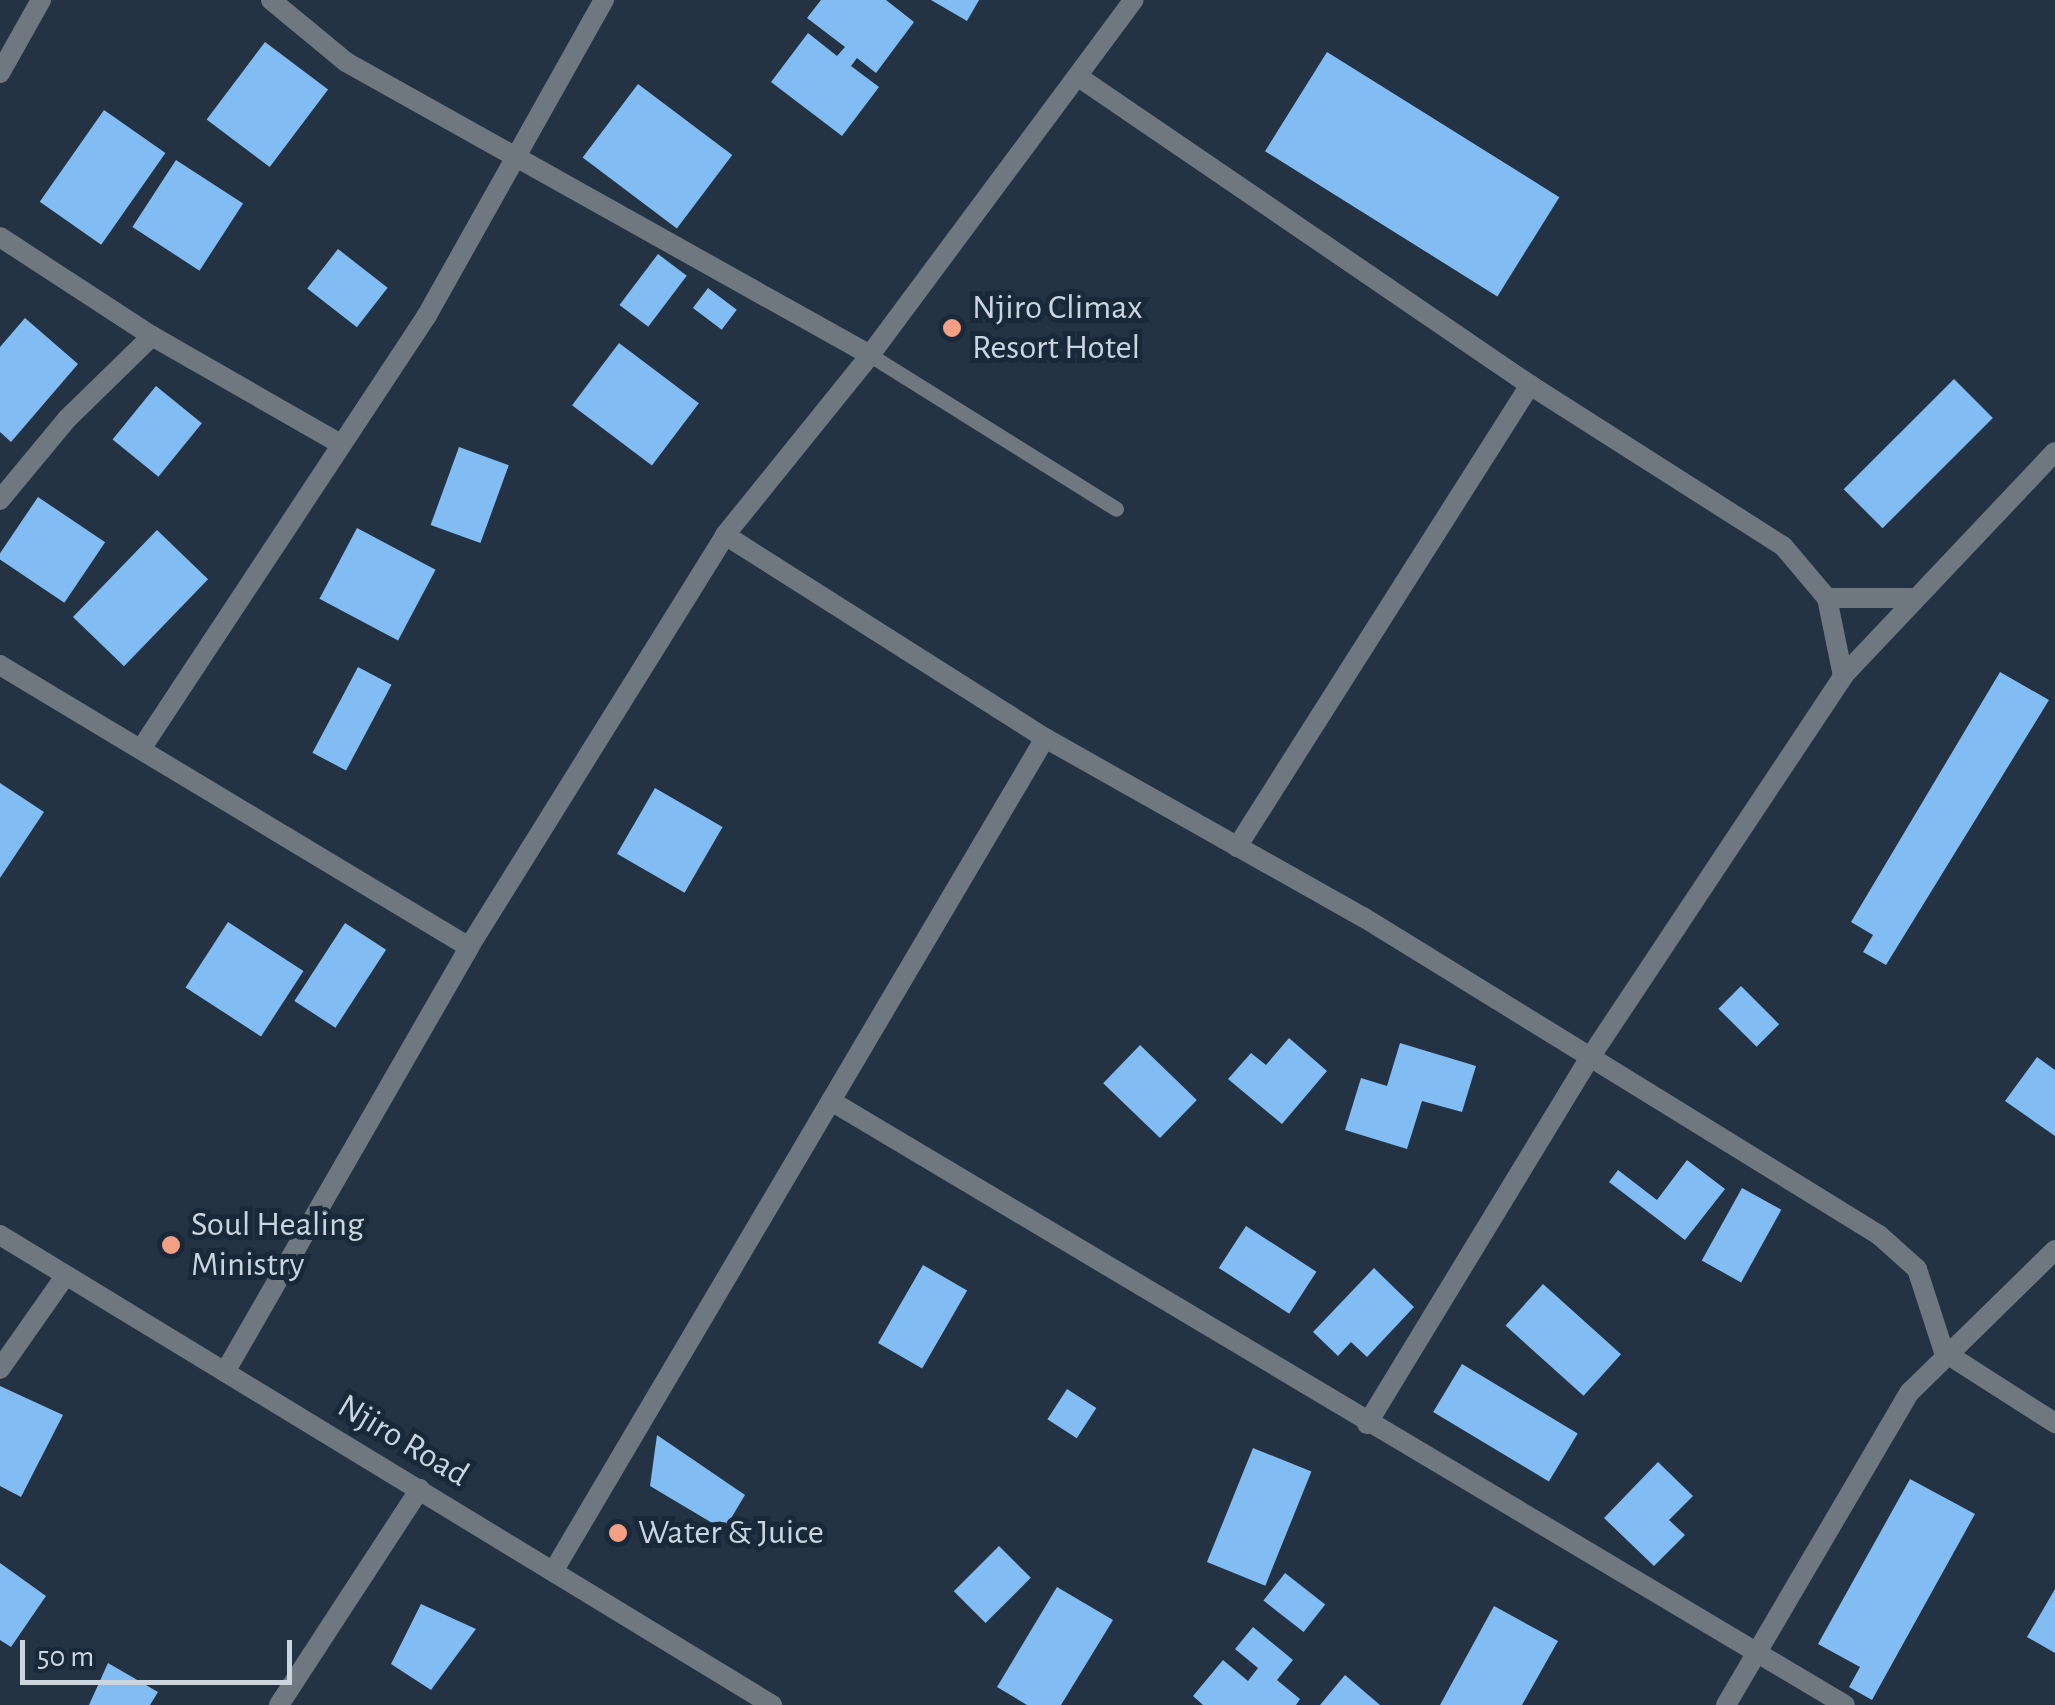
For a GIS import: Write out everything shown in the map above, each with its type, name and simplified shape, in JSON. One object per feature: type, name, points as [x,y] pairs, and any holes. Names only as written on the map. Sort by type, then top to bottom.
[{"type":"street","points":[[0,74],[41,0]]},
{"type":"street","points":[[271,0],[346,62],[870,355]]},
{"type":"street","points":[[141,749],[426,316],[519,158],[604,0]]},
{"type":"street","points":[[225,1372],[469,947],[725,535],[870,355],[1080,78],[1134,0]]},
{"type":"street","points":[[1080,78],[1530,385],[1783,546],[1827,598],[1843,676]]},
{"type":"street","points":[[0,237],[152,336],[339,443]]},
{"type":"street","points":[[0,500],[67,419],[152,336]]},
{"type":"street","points":[[1237,847],[1530,385]]},
{"type":"street","points":[[1367,1424],[1589,1060],[1843,676],[2055,452]]},
{"type":"street","points":[[725,535],[1044,738],[1363,917],[1589,1060],[1879,1235],[1917,1269],[1944,1352],[2055,1423]]},
{"type":"street","points":[[1827,598],[1913,598]]},
{"type":"street","points":[[0,666],[469,947]]},
{"type":"street","points":[[554,1570],[1044,738]]},
{"type":"street","points":[[831,1102],[1756,1656],[1845,1705]]},
{"type":"street","name":"Njiro Road","points":[[0,1234],[772,1705]]},
{"type":"street","points":[[1726,1705],[1882,1432],[1944,1352],[2055,1250]]},
{"type":"street","points":[[0,1369],[65,1276]]},
{"type":"street","points":[[279,1705],[420,1490]]},
{"type":"lane","points":[[870,355],[1116,509]]},
{"type":"building","points":[[821,0],[886,0],[914,22],[876,73],[857,58],[851,66],[879,87],[842,136],[771,82],[808,33],[837,56],[845,47],[807,18]]},
{"type":"building","points":[[931,0],[979,0],[967,21]]},
{"type":"building","points":[[265,42],[328,90],[270,167],[207,119]]},
{"type":"building","points":[[1327,52],[1559,197],[1497,296],[1265,151]]},
{"type":"building","points":[[638,84],[732,155],[677,228],[583,157]]},
{"type":"building","points":[[104,110],[165,153],[101,245],[40,202]]},
{"type":"building","points":[[176,160],[243,204],[200,271],[132,227]]},
{"type":"building","points":[[338,249],[388,288],[357,327],[307,288]]},
{"type":"building","points":[[658,254],[687,276],[648,327],[619,305]]},
{"type":"building","points":[[708,288],[737,310],[722,330],[693,308]]},
{"type":"building","points":[[25,318],[78,364],[11,442],[0,432],[0,347]]},
{"type":"building","points":[[619,343],[699,403],[652,465],[572,405]]},
{"type":"building","points":[[1954,379],[1993,418],[1883,528],[1844,489]]},
{"type":"building","points":[[156,386],[202,423],[158,477],[113,440]]},
{"type":"building","points":[[459,447],[509,465],[480,543],[431,525]]},
{"type":"building","points":[[38,497],[105,542],[64,603],[0,559],[0,553]]},
{"type":"building","points":[[357,528],[436,570],[398,640],[319,599]]},
{"type":"building","points":[[157,530],[208,579],[124,666],[73,617]]},
{"type":"building","points":[[358,667],[392,685],[346,770],[312,753]]},
{"type":"building","points":[[2000,672],[2049,700],[1886,965],[1863,952],[1873,935],[1851,922]]},
{"type":"building","points":[[0,783],[44,812],[0,878]]},
{"type":"building","points":[[655,788],[723,827],[685,893],[617,854]]},
{"type":"building","points":[[228,922],[303,971],[261,1036],[186,987]]},
{"type":"building","points":[[345,923],[386,950],[335,1028],[294,1001]]},
{"type":"building","points":[[1741,986],[1779,1024],[1757,1047],[1718,1009]]},
{"type":"building","points":[[1289,1038],[1327,1071],[1282,1124],[1228,1079],[1251,1053],[1266,1065]]},
{"type":"building","points":[[1400,1043],[1476,1066],[1462,1112],[1422,1101],[1407,1149],[1345,1130],[1361,1078],[1387,1086]]},
{"type":"building","points":[[1140,1045],[1197,1100],[1160,1138],[1103,1083]]},
{"type":"building","points":[[2037,1057],[2055,1070],[2055,1136],[2005,1101]]},
{"type":"building","points":[[1687,1160],[1725,1189],[1685,1240],[1609,1182],[1618,1170],[1657,1200]]},
{"type":"building","points":[[1742,1188],[1781,1210],[1741,1282],[1702,1261]]},
{"type":"building","points":[[1246,1226],[1316,1272],[1289,1314],[1219,1268]]},
{"type":"building","points":[[923,1265],[967,1290],[922,1368],[878,1343]]},
{"type":"building","points":[[1374,1268],[1414,1307],[1367,1357],[1351,1342],[1338,1356],[1313,1332]]},
{"type":"building","points":[[1543,1284],[1621,1354],[1584,1396],[1506,1326]]},
{"type":"building","points":[[1462,1364],[1578,1434],[1549,1482],[1433,1412]]},
{"type":"building","points":[[0,1386],[63,1415],[21,1497],[0,1486]]},
{"type":"building","points":[[1067,1389],[1096,1408],[1077,1438],[1047,1419]]},
{"type":"building","points":[[657,1435],[745,1495],[724,1530],[650,1486]]},
{"type":"building","points":[[1253,1448],[1311,1472],[1265,1586],[1207,1562]]},
{"type":"building","points":[[1658,1462],[1693,1496],[1669,1520],[1685,1535],[1654,1566],[1604,1518]]},
{"type":"building","points":[[1910,1479],[1975,1514],[1872,1700],[1849,1687],[1860,1667],[1818,1644]]},
{"type":"building","points":[[999,1546],[1031,1578],[986,1623],[954,1591]]},
{"type":"building","points":[[0,1563],[46,1596],[11,1647],[0,1640]]},
{"type":"building","points":[[1285,1573],[1325,1604],[1304,1632],[1263,1601]]},
{"type":"building","points":[[1057,1587],[1113,1620],[1061,1705],[1027,1705],[997,1687]]},
{"type":"building","points":[[2055,1589],[2055,1653],[2027,1637]]},
{"type":"building","points":[[421,1604],[476,1629],[431,1690],[391,1664]]},
{"type":"building","points":[[1494,1606],[1558,1641],[1522,1705],[1440,1705]]},
{"type":"building","points":[[1253,1627],[1293,1660],[1277,1680],[1300,1699],[1296,1705],[1203,1705],[1193,1696],[1223,1660],[1248,1681],[1258,1668],[1235,1649]]},
{"type":"building","points":[[108,1663],[158,1692],[150,1705],[89,1705]]},
{"type":"building","points":[[1345,1675],[1380,1705],[1320,1705]]},
{"type":"place","name":"Njiro Climax Resort Hotel","points":[[952,328]]},
{"type":"place","name":"Soul Healing Ministry","points":[[171,1245]]},
{"type":"place","name":"Water & Juice","points":[[618,1533]]}]
